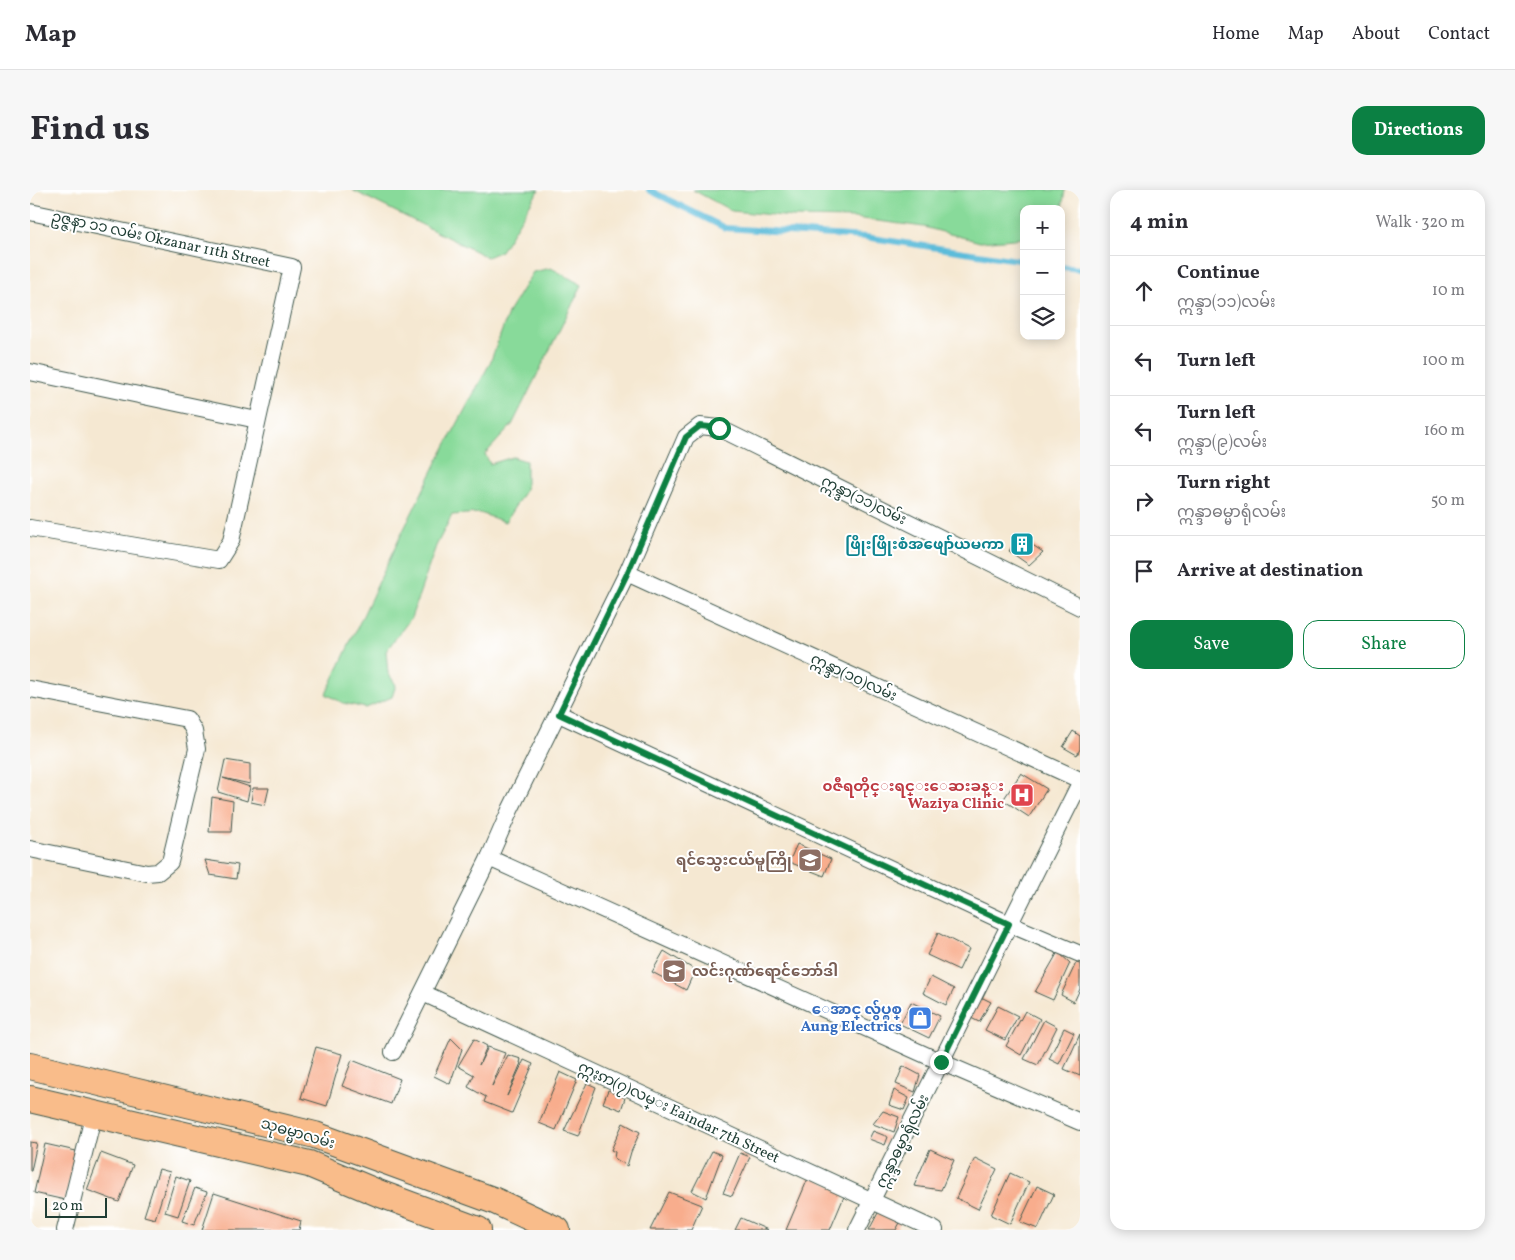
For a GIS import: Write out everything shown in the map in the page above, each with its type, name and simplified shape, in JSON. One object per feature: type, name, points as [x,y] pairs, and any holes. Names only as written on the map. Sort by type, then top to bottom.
[{"type":"main road","name":"သုဓမ္မာလမ်း","points":[[30,1066],[315,1136],[495,1201],[557,1230]]},
{"type":"main road","name":"သုဓမ္မာလမ်း","points":[[30,1099],[310,1164],[478,1230]]},
{"type":"street","name":"ဥဇ္ဇနာ ၁၁ လမ်း Okzanar 11th Street","points":[[30,212],[292,267],[257,420]]},
{"type":"street","points":[[30,372],[257,420],[232,542],[219,560],[30,528]]},
{"type":"street","name":"ဣန္ဒာ(၁၁)လမ်း","points":[[627,574],[686,437],[700,426],[719,428],[1080,607]]},
{"type":"street","points":[[393,1052],[627,574]]},
{"type":"street","name":"ဣန္ဒာ(၁၀)လမ်း","points":[[627,574],[1080,781]]},
{"type":"street","points":[[30,689],[187,719],[194,731],[197,749],[170,862],[158,872],[147,873],[30,849]]},
{"type":"street","points":[[559,714],[1009,924],[1080,954]]},
{"type":"street","name":"ဣန္ဒာဓမ္မာရုံလမ်း","points":[[857,1230],[1080,781]]},
{"type":"street","points":[[488,858],[941,1062],[1080,1122]]},
{"type":"street","name":"ဣႏၵာ(၇)လမ္း Eaindar 7th Street","points":[[423,993],[936,1230]]},
{"type":"street","points":[[66,1230],[94,1113]]},
{"type":"green space","points":[[352,190],[539,190],[501,251],[487,257]]},
{"type":"green space","points":[[693,190],[1065,190],[1063,205],[1020,205],[1020,238],[980,242],[924,227],[855,218],[793,217],[732,211]]},
{"type":"green space","points":[[551,268],[582,285],[512,425],[485,454],[490,464],[513,457],[526,461],[526,489],[505,522],[480,513],[452,515],[436,546],[411,618],[386,651],[388,673],[396,685],[392,697],[366,708],[343,703],[326,694],[400,537],[438,460],[490,363],[509,311],[533,272]]},
{"type":"building","name":"ဖြိုးဖြိုးစံအဖျော်ယမကာ","points":[[1019,536],[1043,552],[1029,565],[1009,551]]},
{"type":"building","points":[[1073,731],[1080,736],[1080,749],[1077,755],[1063,747]]},
{"type":"building","points":[[225,760],[250,764],[250,784],[223,778],[250,787],[247,801],[218,792]]},
{"type":"building","name":"၀ဇီရတိုင္းရင္းေဆးခန္း Waziya Clinic","points":[[1021,773],[1047,789],[1029,817],[1003,800]]},
{"type":"building","points":[[253,788],[269,788],[265,805],[251,802]]},
{"type":"building","points":[[212,797],[233,801],[231,832],[209,832]]},
{"type":"building","name":"ရင်သွေးငယ်မူကြို","points":[[797,844],[831,859],[824,876],[789,862]]},
{"type":"building","points":[[205,860],[238,865],[236,879],[210,875]]},
{"type":"building","points":[[938,933],[969,949],[959,970],[927,955]]},
{"type":"building","name":"လင်းဂုဏ်ရောင်ဘော်ဒါ","points":[[664,951],[695,970],[686,990],[652,972]]},
{"type":"building","points":[[1058,952],[1070,963],[1053,1000],[1035,992]]},
{"type":"building","points":[[1076,963],[1080,964],[1080,989],[1074,1002],[1061,995]]},
{"type":"building","points":[[931,977],[954,989],[946,1005],[923,993]]},
{"type":"building","points":[[981,997],[991,1002],[979,1022],[969,1017]]},
{"type":"building","points":[[911,1002],[940,1016],[929,1038],[900,1024]]},
{"type":"building","points":[[998,1006],[1018,1016],[1005,1040],[985,1030]]},
{"type":"building","points":[[1025,1011],[1040,1019],[1021,1055],[1006,1046]]},
{"type":"building","points":[[1044,1020],[1057,1027],[1038,1065],[1024,1059]]},
{"type":"building","points":[[1064,1028],[1074,1033],[1059,1064],[1049,1059]]},
{"type":"building","points":[[1080,1034],[1080,1076],[1064,1069]]},
{"type":"building","points":[[451,1038],[462,1049],[450,1084],[434,1076]]},
{"type":"building","points":[[474,1039],[487,1046],[479,1065],[488,1047],[505,1053],[492,1086],[508,1055],[521,1059],[507,1096],[524,1060],[533,1064],[512,1113],[484,1102],[486,1097],[468,1087],[474,1075],[458,1066]]},
{"type":"building","points":[[316,1047],[342,1054],[327,1106],[301,1098]]},
{"type":"building","points":[[352,1060],[400,1079],[391,1104],[342,1086]]},
{"type":"building","points":[[903,1066],[920,1075],[915,1092],[896,1084]]},
{"type":"building","points":[[560,1072],[577,1080],[556,1130],[539,1123]]},
{"type":"building","points":[[587,1083],[596,1087],[578,1136],[564,1131]]},
{"type":"building","points":[[608,1090],[625,1098],[621,1110],[603,1103]]},
{"type":"building","points":[[894,1090],[909,1098],[904,1110],[889,1105]]},
{"type":"building","points":[[883,1111],[899,1117],[894,1132],[873,1124]]},
{"type":"building","points":[[623,1123],[640,1132],[627,1166],[614,1158],[615,1152],[611,1150]]},
{"type":"building","points":[[873,1131],[888,1137],[885,1145],[869,1139]]},
{"type":"building","points":[[30,1142],[37,1143],[31,1171],[30,1171]]},
{"type":"building","points":[[45,1144],[76,1151],[65,1200],[34,1193]]},
{"type":"building","points":[[930,1149],[954,1160],[941,1190],[914,1186]]},
{"type":"building","points":[[712,1151],[722,1155],[706,1198],[692,1191]]},
{"type":"building","points":[[101,1153],[133,1165],[119,1202],[87,1190]]},
{"type":"building","points":[[740,1153],[750,1157],[732,1196],[723,1193]]},
{"type":"building","points":[[975,1158],[997,1169],[978,1209],[956,1198]]},
{"type":"building","points":[[159,1169],[170,1172],[155,1219],[144,1216]]},
{"type":"building","points":[[1010,1173],[1029,1182],[1010,1224],[991,1215]]},
{"type":"building","points":[[176,1176],[190,1181],[178,1216],[165,1212]]},
{"type":"building","points":[[809,1176],[846,1192],[830,1230],[786,1230]]},
{"type":"building","points":[[1037,1186],[1054,1194],[1038,1229],[1020,1222]]},
{"type":"building","points":[[195,1188],[207,1192],[194,1225],[182,1221]]},
{"type":"building","points":[[669,1192],[702,1205],[691,1230],[650,1230]]},
{"type":"building","points":[[214,1193],[301,1221],[299,1230],[202,1230]]},
{"type":"building","points":[[880,1209],[902,1219],[896,1230],[869,1230]]},
{"type":"building","points":[[741,1218],[768,1230],[735,1230]]},
{"type":"waterway","points":[[649,190],[725,228],[865,237],[1020,260]]},
{"type":"waterway","points":[[1065,267],[1080,269]]},
{"type":"place","name":"ဖြိုးဖြိုးစံအဖျော်ယမကာ","points":[[1022,544]]},
{"type":"place","name":"၀ဇီရတိုင္းရင္းေဆးခန္း Waziya Clinic","points":[[1022,795]]},
{"type":"place","name":"ရင်သွေးငယ်မူကြို","points":[[810,860]]},
{"type":"place","name":"လင်းဂုဏ်ရောင်ဘော်ဒါ","points":[[674,971]]},
{"type":"place","name":"ေအာင္ လ်ွပ္စစ္ Aung Electrics","points":[[920,1018]]},
{"type":"route","points":[[719,428],[700,426],[686,437],[627,574],[559,714],[1009,924],[941,1062]]}]
